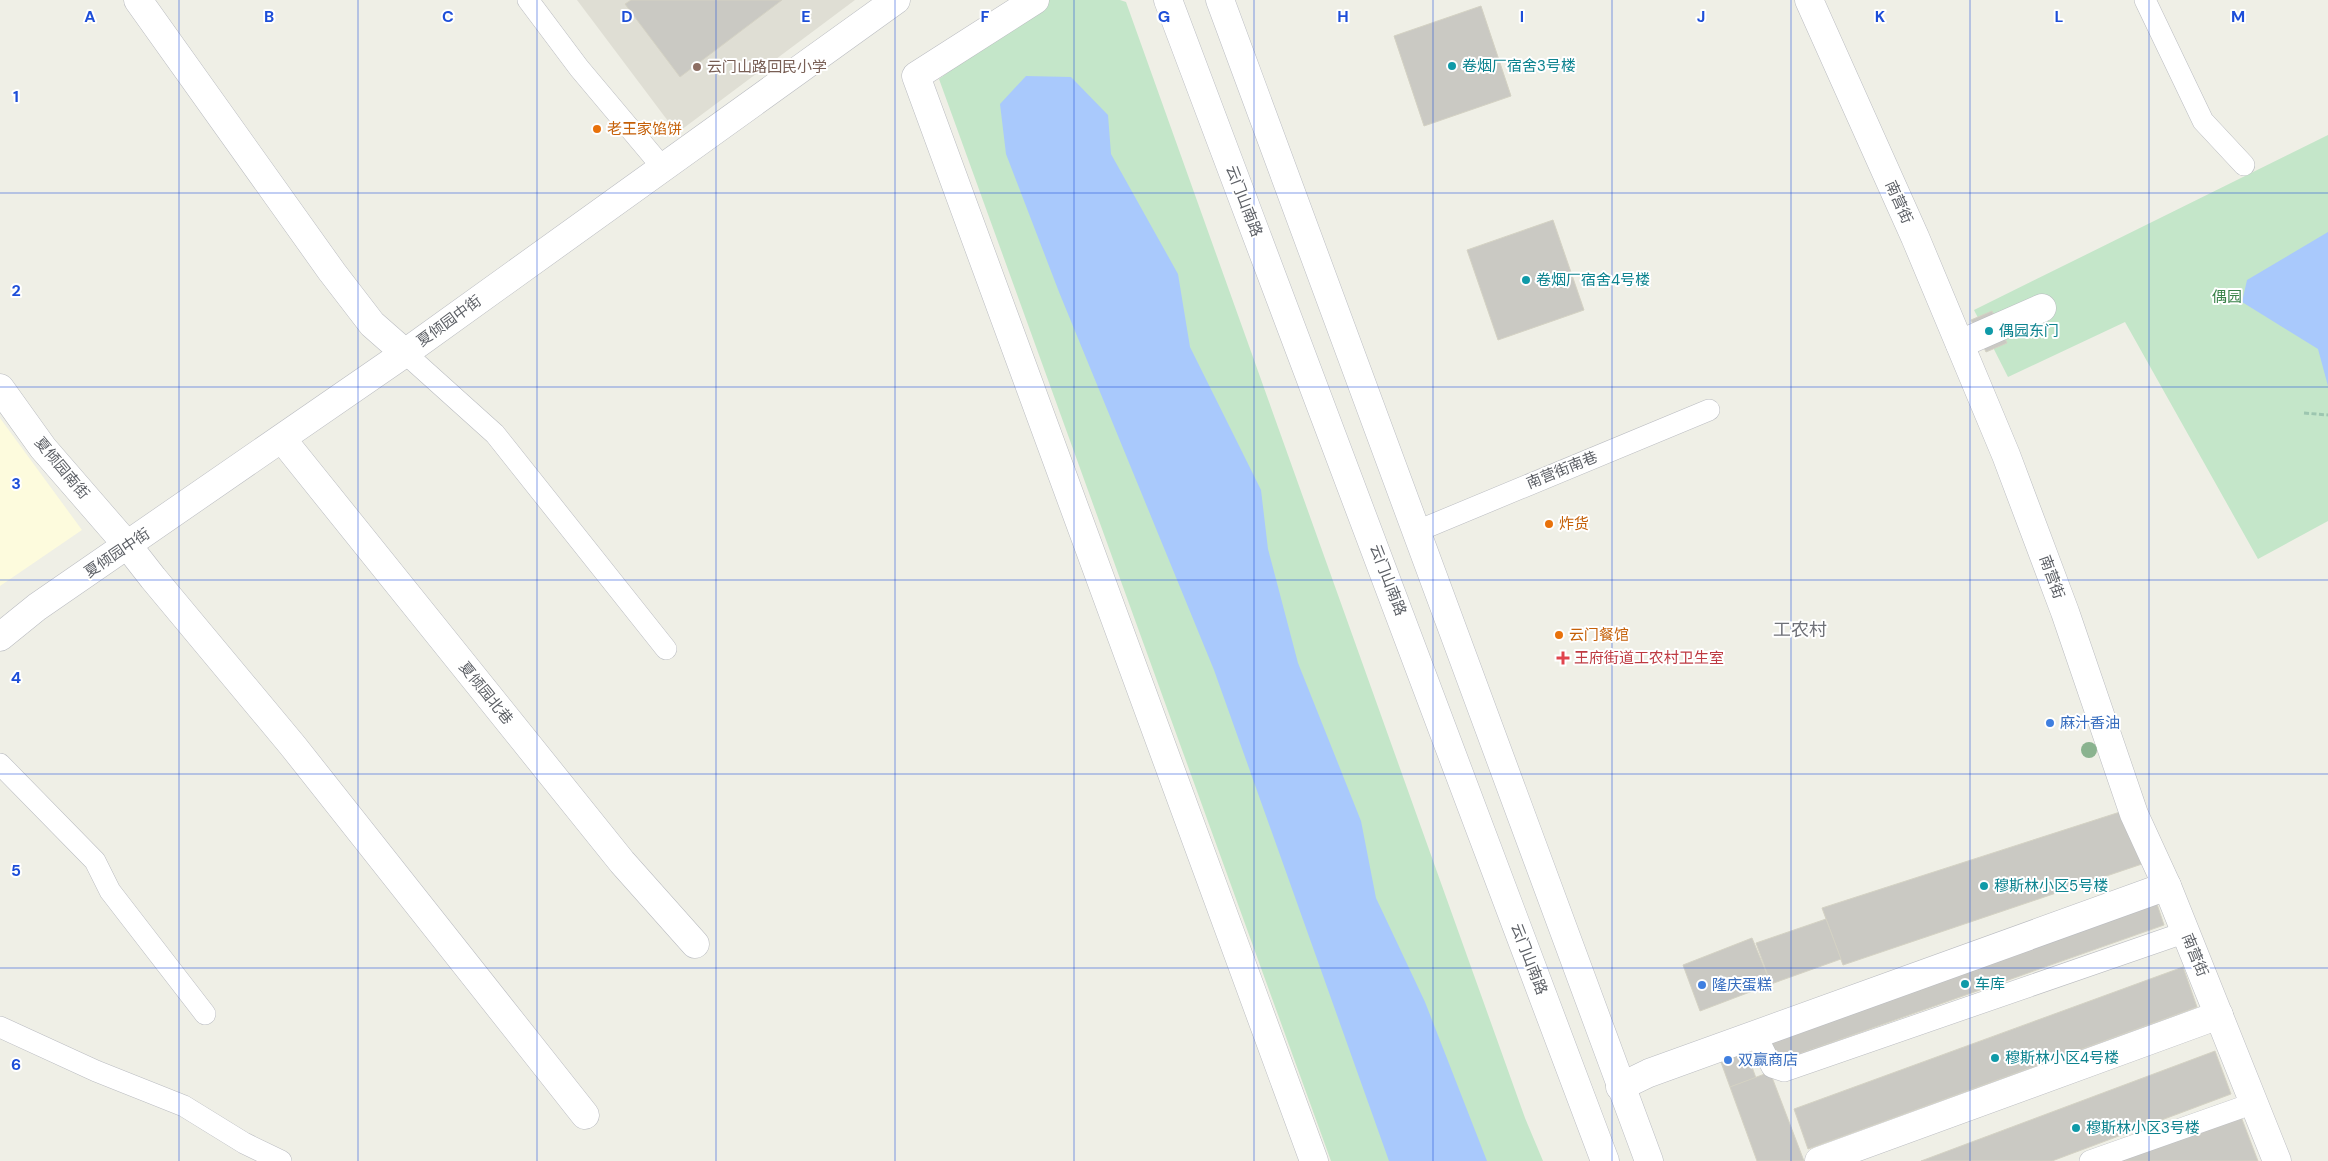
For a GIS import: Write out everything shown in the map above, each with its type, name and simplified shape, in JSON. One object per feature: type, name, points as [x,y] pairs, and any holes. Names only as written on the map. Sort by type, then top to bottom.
[{"type":"street","points":[[138,0],[332,272],[372,324],[405,353]]},
{"type":"street","name":"夏倾园中街","points":[[0,637],[37,607],[405,353],[896,0]]},
{"type":"street","points":[[1035,0],[916,76],[1314,1161]]},
{"type":"street","name":"云门山南路","points":[[1168,0],[1605,1161]]},
{"type":"street","points":[[1220,0],[1620,1087],[1649,1161]]},
{"type":"street","name":"南营街","points":[[1809,0],[1911,228],[2017,483],[2134,814],[2186,932],[2277,1161]]},
{"type":"street","points":[[1960,344],[2042,308]]},
{"type":"street","name":"夏倾园南街","points":[[0,388],[43,448],[128,546],[299,753],[585,1116]]},
{"type":"street","name":"夏倾园北巷","points":[[282,439],[615,855],[695,944]]},
{"type":"street","points":[[1620,1087],[1649,1073],[2167,886]]},
{"type":"street","points":[[1819,1161],[2219,1015]]},
{"type":"lane","points":[[528,0],[579,68],[663,168]]},
{"type":"lane","points":[[2145,0],[2203,121],[2244,165]]},
{"type":"lane","points":[[405,353],[495,434],[666,648]]},
{"type":"lane","name":"南营街南巷","points":[[1415,532],[1709,410]]},
{"type":"lane","points":[[0,764],[95,861],[110,892],[205,1014]]},
{"type":"lane","points":[[1751,1037],[1760,1043],[1772,1067],[1784,1071],[2186,932]]},
{"type":"lane","points":[[0,1026],[96,1071],[184,1106],[280,1161]]},
{"type":"lane","points":[[2090,1161],[2254,1103]]},
{"type":"path","points":[[2304,413],[2328,415]]},
{"type":"shaded area","name":"云门山路回民小学","points":[[577,0],[855,0],[677,133]]},
{"type":"shaded area","points":[[0,418],[82,530],[0,586]]},
{"type":"green space","points":[[1047,0],[1120,0],[1126,2],[1525,1118],[1543,1161],[1331,1161],[939,79]]},
{"type":"green space","name":"偶园","points":[[2328,135],[2328,521],[2258,559],[2125,322],[2008,377],[1974,310]]},
{"type":"water","points":[[1026,76],[1071,77],[1108,115],[1111,154],[1178,274],[1190,347],[1261,490],[1268,549],[1298,663],[1361,821],[1376,898],[1425,1002],[1487,1161],[1389,1161],[1214,670],[1059,292],[1006,154],[1000,104]]},
{"type":"water","points":[[2328,232],[2328,386],[2318,349],[2242,302],[2247,280]]},
{"type":"building","points":[[631,0],[782,0],[680,77],[625,4]]},
{"type":"building","name":"卷烟厂宿舍3号楼","points":[[1481,6],[1511,96],[1424,126],[1394,36]]},
{"type":"building","name":"卷烟厂宿舍4号楼","points":[[1553,220],[1584,310],[1498,340],[1467,250]]},
{"type":"building","name":"偶园东门","points":[[1992,311],[2007,343],[1986,352],[1971,320]]},
{"type":"building","name":"穆斯林小区5号楼","points":[[2120,812],[2142,864],[1843,965],[1822,908]]},
{"type":"building","name":"车库","points":[[2157,904],[2164,925],[1776,1062],[1769,1043]]},
{"type":"building","points":[[1826,919],[1841,959],[1771,984],[1756,943]]},
{"type":"building","points":[[1752,938],[1771,984],[1700,1011],[1683,965]]},
{"type":"building","name":"穆斯林小区4号楼","points":[[2183,967],[2197,1007],[1808,1149],[1794,1109]]},
{"type":"building","points":[[1744,1045],[1756,1078],[1730,1087],[1718,1054]]},
{"type":"building","name":"穆斯林小区3号楼","points":[[2215,1051],[2231,1094],[2052,1161],[1921,1161]]},
{"type":"building","points":[[1770,1072],[1804,1161],[1757,1161],[1730,1087]]},
{"type":"building","points":[[2240,1114],[2258,1161],[2111,1161]]},
{"type":"place","name":"卷烟厂宿舍3号楼","points":[[1452,66]]},
{"type":"place","name":"云门山路回民小学","points":[[697,67]]},
{"type":"place","name":"老王家馅饼","points":[[597,129]]},
{"type":"place","name":"卷烟厂宿舍4号楼","points":[[1526,280]]},
{"type":"place","name":"偶园东门","points":[[1989,331]]},
{"type":"place","name":"炸货","points":[[1549,524]]},
{"type":"place","name":"云门餐馆","points":[[1559,635]]},
{"type":"place","name":"王府街道工农村卫生室","points":[[1563,658]]},
{"type":"place","name":"麻汁香油","points":[[2050,723]]},
{"type":"place","name":"穆斯林小区5号楼","points":[[1984,886]]},
{"type":"place","name":"车库","points":[[1965,984]]},
{"type":"place","name":"隆庆蛋糕","points":[[1702,985]]},
{"type":"place","name":"穆斯林小区4号楼","points":[[1995,1058]]},
{"type":"place","name":"双赢商店","points":[[1728,1060]]},
{"type":"place","name":"穆斯林小区3号楼","points":[[2076,1128]]},
{"type":"district","name":"工农村","points":[[1800,630]]}]
